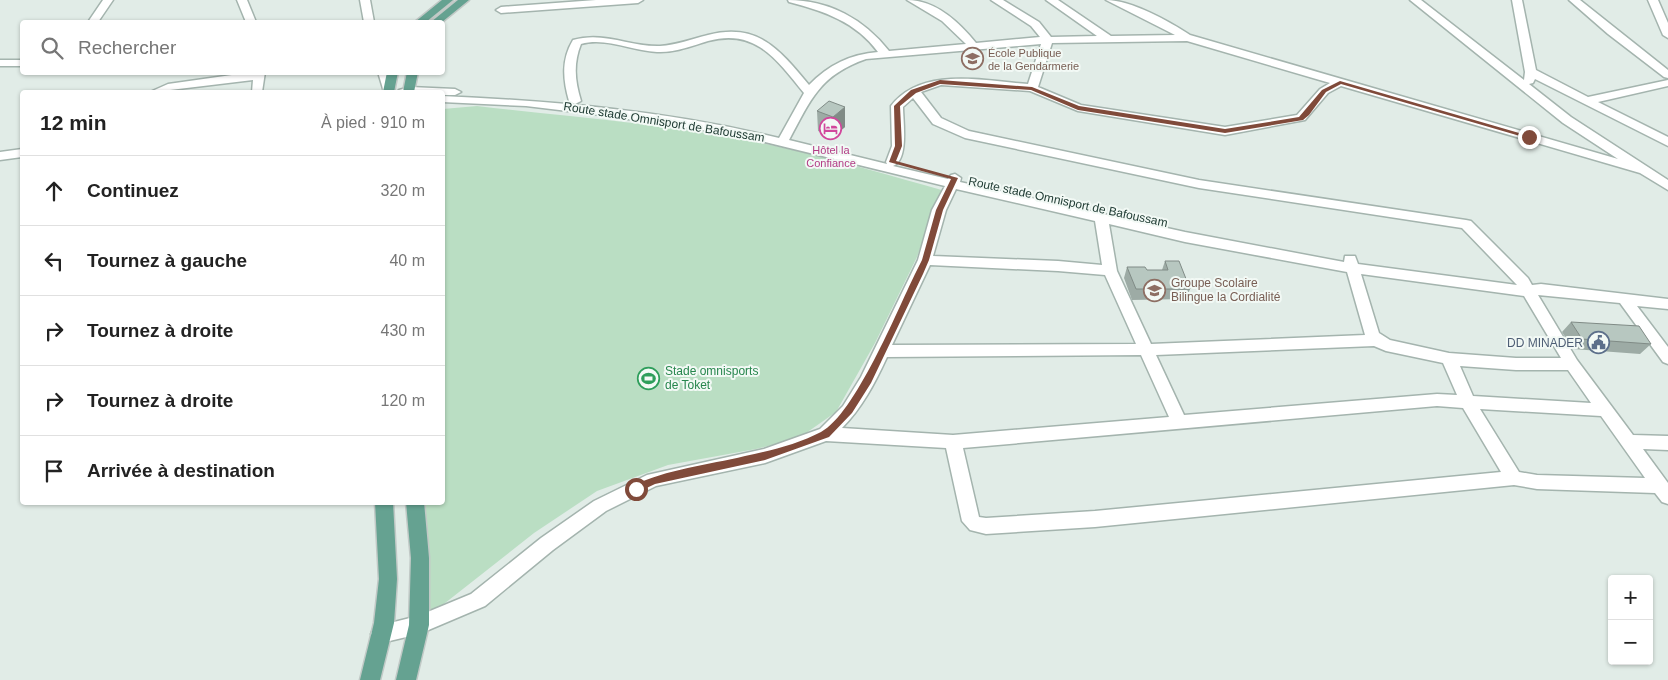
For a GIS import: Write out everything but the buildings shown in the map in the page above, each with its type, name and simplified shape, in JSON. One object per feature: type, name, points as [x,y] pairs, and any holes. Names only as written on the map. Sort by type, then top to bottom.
[{"type":"main road","points":[[423,20],[448,0]]},
{"type":"main road","points":[[439,20],[464,0]]},
{"type":"main road","points":[[389,90],[392,75]]},
{"type":"main road","points":[[408,90],[412,75]]},
{"type":"main road","points":[[370,680],[381,634],[388,579],[384,505]]},
{"type":"main road","points":[[406,680],[419,625],[420,558],[415,505]]},
{"type":"street","points":[[94,20],[108,0]]},
{"type":"street","points":[[242,0],[250,20]]},
{"type":"street","points":[[365,0],[369,20]]},
{"type":"street","points":[[501,10],[638,0]]},
{"type":"street","points":[[793,0],[815,5],[848,17],[864,28],[885,53]]},
{"type":"street","points":[[912,0],[947,18],[958,27],[973,46]]},
{"type":"street","points":[[996,0],[1035,24],[1048,40]]},
{"type":"street","points":[[1051,0],[1107,38]]},
{"type":"street","points":[[1415,0],[1567,120],[1668,186]]},
{"type":"street","points":[[1518,0],[1523,38],[1531,72],[1526,89]]},
{"type":"street","points":[[1574,0],[1668,75]]},
{"type":"street","points":[[1653,0],[1668,35]]},
{"type":"street","points":[[1115,1],[1188,38],[1642,170]]},
{"type":"street","points":[[575,100],[568,70],[570,59],[577,42],[591,39],[660,49],[729,35],[748,36],[761,43],[784,63],[809,92]]},
{"type":"street","points":[[785,137],[809,92],[826,75],[846,61],[885,53],[1048,40],[1188,38]]},
{"type":"street","points":[[1032,88],[1048,40]]},
{"type":"street","points":[[0,63],[20,63]]},
{"type":"street","points":[[1531,72],[1668,142]]},
{"type":"street","points":[[161,90],[168,87],[252,75]]},
{"type":"street","points":[[257,90],[259,75]]},
{"type":"street","points":[[384,75],[388,90]]},
{"type":"street","points":[[892,162],[898,146],[897,106],[914,91],[940,82],[1032,88],[1078,108],[1225,131],[1301,118],[1324,91],[1340,82]]},
{"type":"street","points":[[1589,100],[1668,83]]},
{"type":"street","points":[[914,91],[937,121],[965,134],[1199,184],[1466,224],[1531,287],[1572,364],[1663,492]]},
{"type":"street","name":"Route stade Omnisport de Bafoussam","points":[[445,94],[575,100],[684,114],[892,162],[954,181],[1101,211],[1186,232]]},
{"type":"street","name":"Route stade Omnisport de Bafoussam","points":[[445,100],[526,103],[601,111],[785,137],[1101,218],[1351,262],[1668,304]]},
{"type":"street","points":[[0,148],[20,144]]},
{"type":"street","points":[[0,156],[20,153]]},
{"type":"street","points":[[826,434],[849,411],[882,351],[925,260],[940,210],[954,181]]},
{"type":"street","points":[[1101,218],[1110,271],[1178,422]]},
{"type":"street","points":[[925,260],[1058,266],[1110,271]]},
{"type":"street","points":[[1351,262],[1372,334],[1376,340]]},
{"type":"street","points":[[1624,298],[1668,358]]},
{"type":"street","points":[[882,351],[1104,351],[1376,340],[1449,359],[1516,364],[1572,364]]},
{"type":"street","points":[[1449,359],[1468,403],[1514,478]]},
{"type":"street","points":[[381,634],[419,625],[478,600],[547,544],[600,506],[653,480],[765,456],[826,434],[954,442],[1437,400],[1604,410]]},
{"type":"street","points":[[954,442],[971,521],[976,525],[986,526],[1095,519],[1514,478],[1537,482],[1663,492]]},
{"type":"street","points":[[1628,442],[1668,443]]},
{"type":"green space","name":"Stade omnisports de Toket","points":[[477,106],[708,133],[784,148],[865,168],[945,191],[934,208],[917,257],[875,343],[836,412],[799,438],[756,449],[668,465],[597,491],[534,533],[426,618],[423,505],[445,505],[445,109]]},
{"type":"place","name":"École Publique de la Gendarmerie","points":[[972,59]]},
{"type":"place","name":"Hôtel la Confiance","points":[[831,129]]},
{"type":"place","name":"Groupe Scolaire Bilingue la Cordialité","points":[[1155,290]]},
{"type":"place","name":"DD MINADER","points":[[1599,343]]},
{"type":"place","name":"Stade omnisports de Toket","points":[[649,378]]},
{"type":"route","points":[[636,489],[653,480],[765,456],[787,449],[826,434],[849,411],[868,380],[919,274],[940,210],[955,178],[892,162],[898,146],[897,106],[914,91],[940,82],[1032,88],[1078,108],[1225,131],[1301,118],[1324,91],[1340,82],[1529,137]]}]
